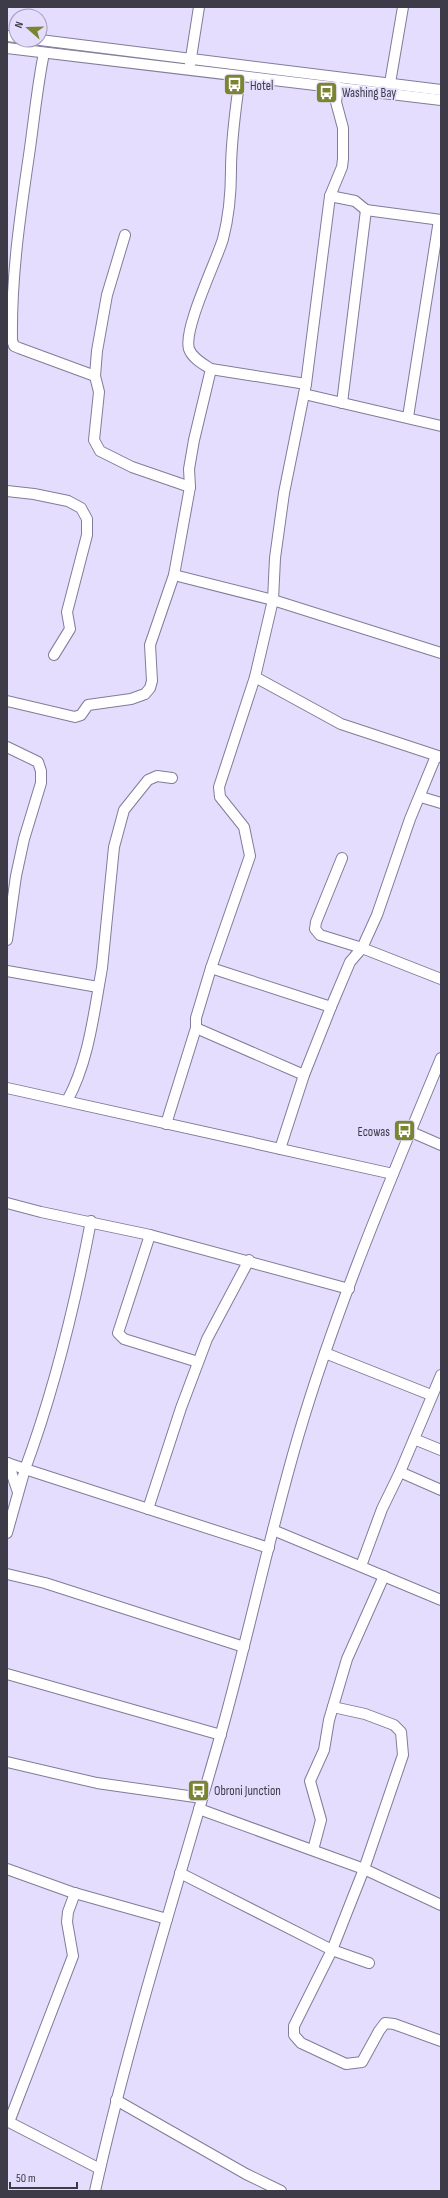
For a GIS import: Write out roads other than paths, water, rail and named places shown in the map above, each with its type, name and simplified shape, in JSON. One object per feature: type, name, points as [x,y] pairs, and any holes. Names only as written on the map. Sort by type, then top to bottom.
[{"type":"street","points":[[189,70],[199,7]]},
{"type":"street","points":[[390,83],[403,7]]},
{"type":"street","points":[[48,41],[441,90]]},
{"type":"street","points":[[7,48],[441,100]]},
{"type":"street","points":[[44,53],[35,104],[20,214],[15,270],[12,340],[14,346],[95,376]]},
{"type":"street","points":[[240,76],[234,132],[231,169],[232,189],[229,211],[223,239],[196,310],[189,338],[189,349],[193,356],[211,369],[305,389],[342,403],[408,417],[441,426]]},
{"type":"street","points":[[166,1124],[196,1028],[196,1018],[211,968],[250,856],[244,826],[218,793],[255,677],[273,600],[275,558],[284,493],[305,389],[330,196],[342,167],[343,128],[336,102],[338,87]]},
{"type":"street","points":[[330,196],[355,201],[366,210],[440,220],[408,417]]},
{"type":"street","points":[[342,403],[366,210]]},
{"type":"street","points":[[125,235],[104,307],[95,376],[99,392],[94,440],[100,451],[132,467],[190,487]]},
{"type":"street","points":[[7,701],[75,717],[81,715],[88,705],[113,703],[132,699],[145,694],[150,688],[152,681],[150,645],[174,575],[190,487],[189,469],[194,440],[211,369]]},
{"type":"street","points":[[7,491],[34,494],[68,501],[81,508],[87,519],[87,535],[67,612],[70,629],[54,655]]},
{"type":"street","points":[[174,575],[273,600],[441,653]]},
{"type":"street","points":[[255,677],[341,724],[439,757],[410,819],[376,915],[362,948],[350,962],[331,1008],[304,1075],[280,1149]]},
{"type":"street","points":[[7,747],[38,762],[41,771],[41,784],[24,839],[16,876],[7,940]]},
{"type":"street","points":[[67,1101],[80,1072],[98,987],[103,960],[114,847],[124,810],[148,780],[157,776],[172,778]]},
{"type":"street","points":[[421,797],[441,803]]},
{"type":"street","points":[[342,858],[316,922],[315,929],[320,935],[362,948],[441,979]]},
{"type":"street","points":[[211,968],[331,1008]]},
{"type":"street","points":[[7,971],[98,987]]},
{"type":"street","points":[[196,1028],[304,1075]]},
{"type":"street","points":[[95,2191],[116,2100],[166,1919],[221,1735],[268,1548],[298,1437],[325,1353],[392,1174],[441,1058]]},
{"type":"street","points":[[7,1088],[392,1174]]},
{"type":"street","points":[[409,1131],[441,1145]]},
{"type":"street","points":[[7,1203],[41,1212],[91,1221],[150,1235],[249,1260],[349,1289]]},
{"type":"street","points":[[7,1533],[25,1468],[46,1411],[71,1319],[91,1221]]},
{"type":"street","points":[[150,1235],[118,1333],[124,1339],[198,1362]]},
{"type":"street","points":[[148,1509],[198,1362],[214,1324],[249,1260]]},
{"type":"street","points":[[325,1353],[431,1395]]},
{"type":"street","points":[[361,1566],[382,1509],[400,1472],[431,1395],[441,1375]]},
{"type":"street","points":[[414,1439],[441,1450]]},
{"type":"street","points":[[8,1463],[268,1548]]},
{"type":"street","points":[[8,1463],[18,1492]]},
{"type":"street","points":[[400,1472],[441,1490]]},
{"type":"street","points":[[273,1530],[441,1600]]},
{"type":"street","points":[[7,1574],[45,1583],[244,1647]]},
{"type":"street","points":[[313,1850],[321,1820],[310,1781],[324,1750],[329,1720],[348,1659],[384,1576]]},
{"type":"street","points":[[7,1674],[221,1735]]},
{"type":"street","points":[[333,1707],[375,1717],[394,1725],[401,1732],[402,1762],[364,1869],[332,1950],[294,2026],[294,2035],[301,2043],[346,2064],[362,2062],[379,2030],[385,2023],[394,2024],[441,2041]]},
{"type":"street","points":[[7,1762],[97,1783],[202,1798]]},
{"type":"street","points":[[199,1809],[364,1869],[441,1905]]},
{"type":"street","points":[[7,1868],[75,1893],[166,1919]]},
{"type":"street","points":[[180,1873],[332,1950],[369,1964]]},
{"type":"street","points":[[75,1893],[68,1917],[73,1956],[8,2121],[100,2169]]},
{"type":"street","points":[[116,2100],[246,2174],[281,2191]]},
{"type":"place","name":"Hotel","points":[[234,85]]},
{"type":"place","name":"Washing Bay","points":[[326,92]]},
{"type":"place","name":"Ecowas","points":[[405,1131]]},
{"type":"place","name":"Obroni Junction","points":[[199,1790]]}]
